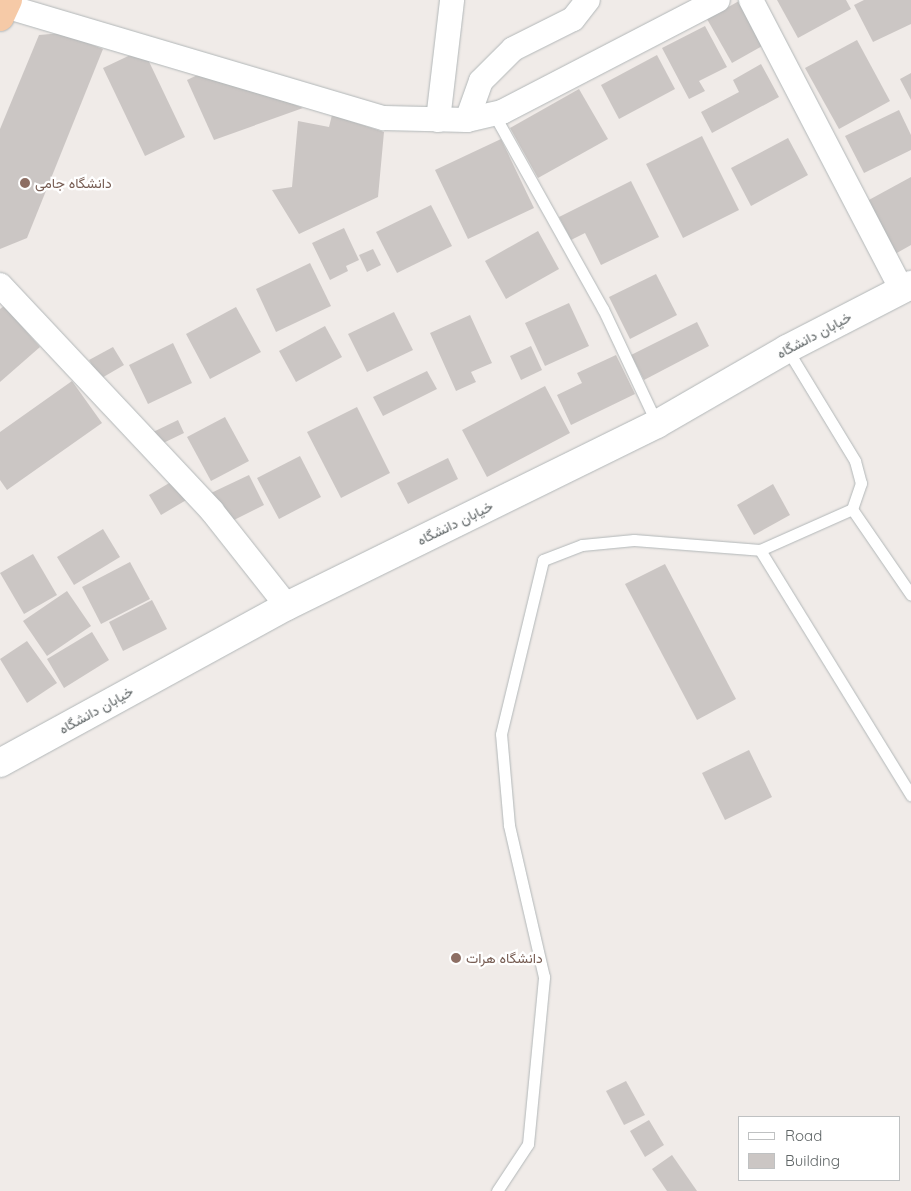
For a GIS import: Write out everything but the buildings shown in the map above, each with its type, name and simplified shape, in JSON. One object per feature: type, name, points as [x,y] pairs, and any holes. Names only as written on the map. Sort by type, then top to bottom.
[{"type":"street","points":[[438,120],[452,0]]},
{"type":"street","points":[[467,120],[481,81],[513,49],[573,19],[588,0]]},
{"type":"street","points":[[4,8],[384,118],[467,120],[495,116],[718,0]]},
{"type":"street","points":[[751,0],[906,287]]},
{"type":"street","points":[[0,285],[212,511],[287,606]]},
{"type":"street","name":"خیابان دانشگاه","points":[[0,763],[287,606],[656,424],[787,349],[906,287]]},
{"type":"lane","points":[[495,116],[603,309],[656,424]]},
{"type":"lane","points":[[497,1191],[528,1144],[544,977],[509,825],[501,734],[543,560],[582,545],[634,540],[760,550],[852,509],[861,483],[855,461],[787,349]]},
{"type":"lane","points":[[852,509],[911,595]]},
{"type":"lane","points":[[760,550],[911,795]]},
{"type":"place","name":"دانشگاه جامی","points":[[25,183]]},
{"type":"place","name":"دانشگاه هرات","points":[[456,958]]}]
